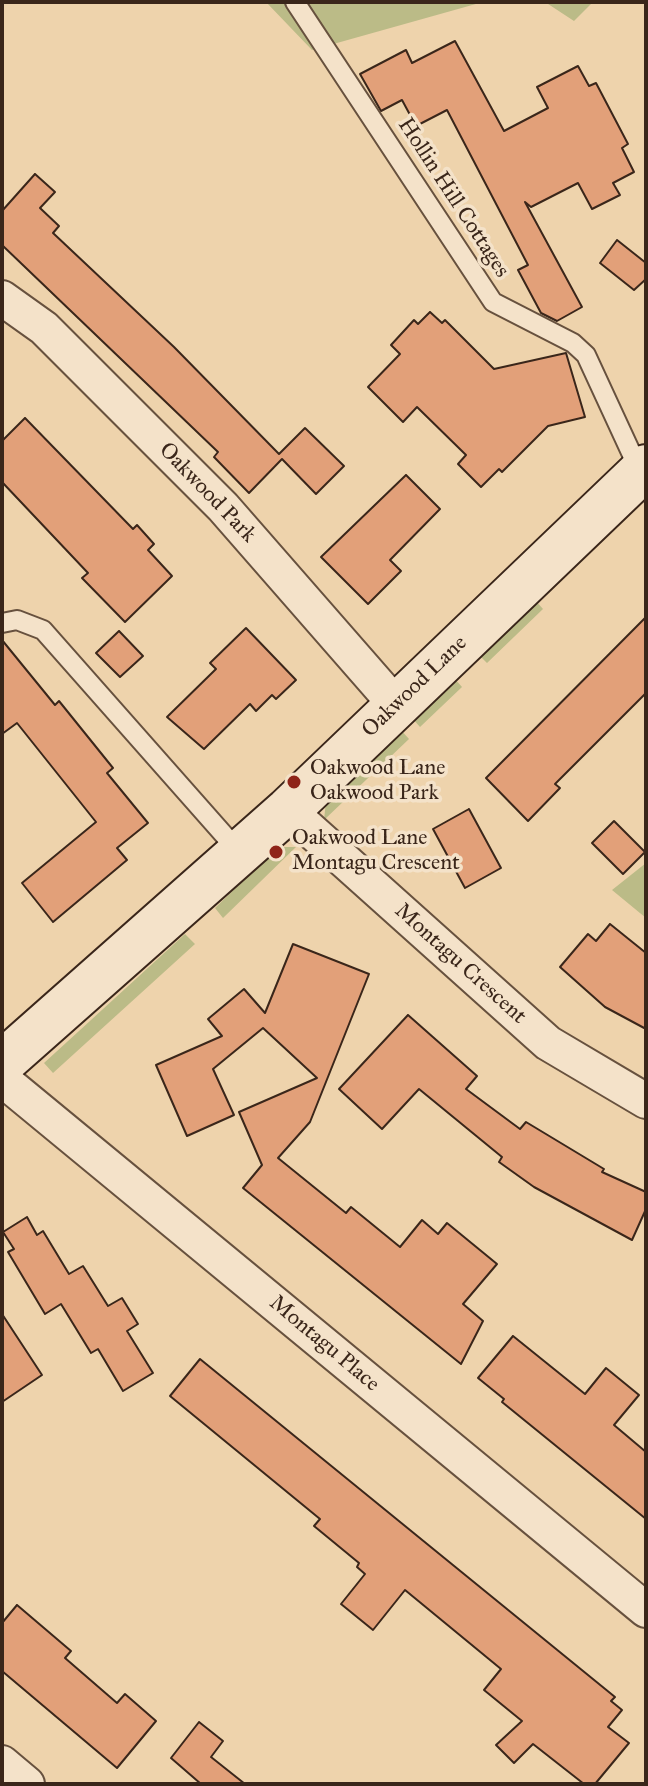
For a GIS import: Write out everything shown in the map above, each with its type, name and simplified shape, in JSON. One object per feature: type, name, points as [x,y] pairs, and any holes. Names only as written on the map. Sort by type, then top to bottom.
[{"type":"street","name":"Oakwood Park","points":[[2,298],[44,328],[223,507],[396,705]]},
{"type":"street","name":"Oakwood Lane","points":[[2,1063],[288,810],[643,469]]},
{"type":"street","name":"Montagu Crescent","points":[[288,810],[548,1043],[646,1101]]},
{"type":"street","name":"Montagu Place","points":[[2,1079],[646,1610]]},
{"type":"street","points":[[2,1763],[27,1784]]},
{"type":"lane","name":"Hollin Hill Cottages","points":[[295,2],[493,302],[573,343],[586,355],[643,469]]},
{"type":"lane","points":[[2,623],[17,620],[43,630],[240,853]]},
{"type":"green space","points":[[266,2],[483,2],[312,50]]},
{"type":"green space","points":[[545,2],[593,2],[574,21]]},
{"type":"green space","points":[[535,600],[543,609],[487,663],[478,654]]},
{"type":"green space","points":[[454,678],[462,687],[420,727],[412,718]]},
{"type":"green space","points":[[400,729],[409,739],[324,820],[326,801]]},
{"type":"green space","points":[[278,847],[296,847],[223,918],[215,908]]},
{"type":"green space","points":[[646,863],[646,918],[612,890]]},
{"type":"green space","points":[[185,934],[195,944],[53,1073],[44,1063]]},
{"type":"building","points":[[455,41],[504,131],[548,108],[537,87],[578,66],[589,86],[596,83],[628,144],[622,148],[634,172],[613,183],[620,195],[592,209],[578,183],[531,207],[525,202],[582,307],[557,321],[541,313],[518,270],[528,265],[447,110],[416,126],[402,100],[381,111],[360,74],[406,50],[412,63]]},
{"type":"building","points":[[35,174],[55,192],[40,208],[59,226],[53,233],[174,347],[279,454],[305,428],[344,466],[316,494],[282,459],[249,493],[214,457],[218,452],[2,245],[2,211]]},
{"type":"building","points":[[617,240],[646,263],[646,279],[634,290],[600,263]]},
{"type":"building","points":[[430,312],[442,323],[445,320],[494,369],[566,353],[585,417],[548,426],[502,472],[499,469],[481,487],[458,464],[466,455],[417,407],[403,422],[368,387],[400,354],[391,345],[414,320],[418,324]]},
{"type":"building","points":[[25,418],[133,529],[137,525],[154,544],[148,550],[172,576],[125,622],[82,578],[88,573],[2,482],[2,441]]},
{"type":"building","points":[[406,475],[440,509],[390,560],[401,571],[368,604],[321,557]]},
{"type":"building","points":[[646,617],[646,693],[555,784],[560,788],[528,821],[486,778]]},
{"type":"building","points":[[246,628],[296,680],[276,699],[272,695],[256,711],[250,704],[204,749],[167,717],[216,669],[210,663]]},
{"type":"building","points":[[119,631],[143,656],[120,677],[96,653]]},
{"type":"building","points":[[2,640],[55,705],[59,701],[113,768],[107,773],[148,823],[117,848],[127,860],[53,922],[22,883],[96,822],[17,723],[2,734]]},
{"type":"building","points":[[469,809],[501,868],[465,888],[433,829]]},
{"type":"building","points":[[614,821],[645,852],[623,874],[592,843]]},
{"type":"building","points":[[610,924],[646,953],[646,1029],[605,1007],[560,967],[588,934],[596,941]]},
{"type":"building","points":[[293,944],[369,974],[310,1122],[278,1158],[346,1213],[351,1207],[400,1247],[422,1220],[438,1234],[447,1223],[497,1264],[463,1304],[483,1321],[461,1364],[243,1188],[262,1165],[239,1112],[317,1078],[263,1028],[213,1069],[234,1115],[187,1136],[156,1065],[222,1036],[208,1019],[244,989],[265,1013]]},
{"type":"building","points":[[408,1015],[477,1076],[466,1089],[520,1129],[526,1122],[604,1169],[602,1172],[646,1192],[646,1209],[632,1240],[534,1187],[499,1162],[502,1157],[419,1089],[382,1129],[339,1089]]},
{"type":"building","points":[[27,1217],[37,1235],[43,1231],[69,1274],[83,1266],[108,1306],[122,1298],[138,1324],[127,1331],[153,1373],[123,1391],[98,1349],[91,1353],[61,1304],[45,1314],[8,1252],[14,1249],[3,1232]]},
{"type":"building","points":[[2,1314],[42,1375],[2,1402]]},
{"type":"building","points":[[513,1336],[585,1394],[606,1368],[639,1395],[614,1425],[646,1452],[646,1519],[502,1402],[504,1399],[478,1378]]},
{"type":"building","points":[[200,1359],[615,1697],[611,1701],[622,1710],[608,1727],[629,1743],[595,1784],[584,1784],[533,1744],[514,1763],[496,1745],[522,1721],[484,1690],[501,1669],[405,1590],[373,1630],[341,1604],[365,1574],[357,1567],[359,1563],[314,1526],[320,1519],[170,1396]]},
{"type":"building","points":[[17,1605],[71,1651],[65,1658],[117,1703],[125,1694],[156,1721],[117,1768],[2,1671],[2,1623]]},
{"type":"building","points":[[199,1722],[223,1741],[211,1757],[245,1784],[201,1784],[171,1758]]},
{"type":"place","name":"Oakwood Lane Oakwood Park","points":[[294,782]]},
{"type":"place","name":"Oakwood Lane Montagu Crescent","points":[[276,852]]}]
